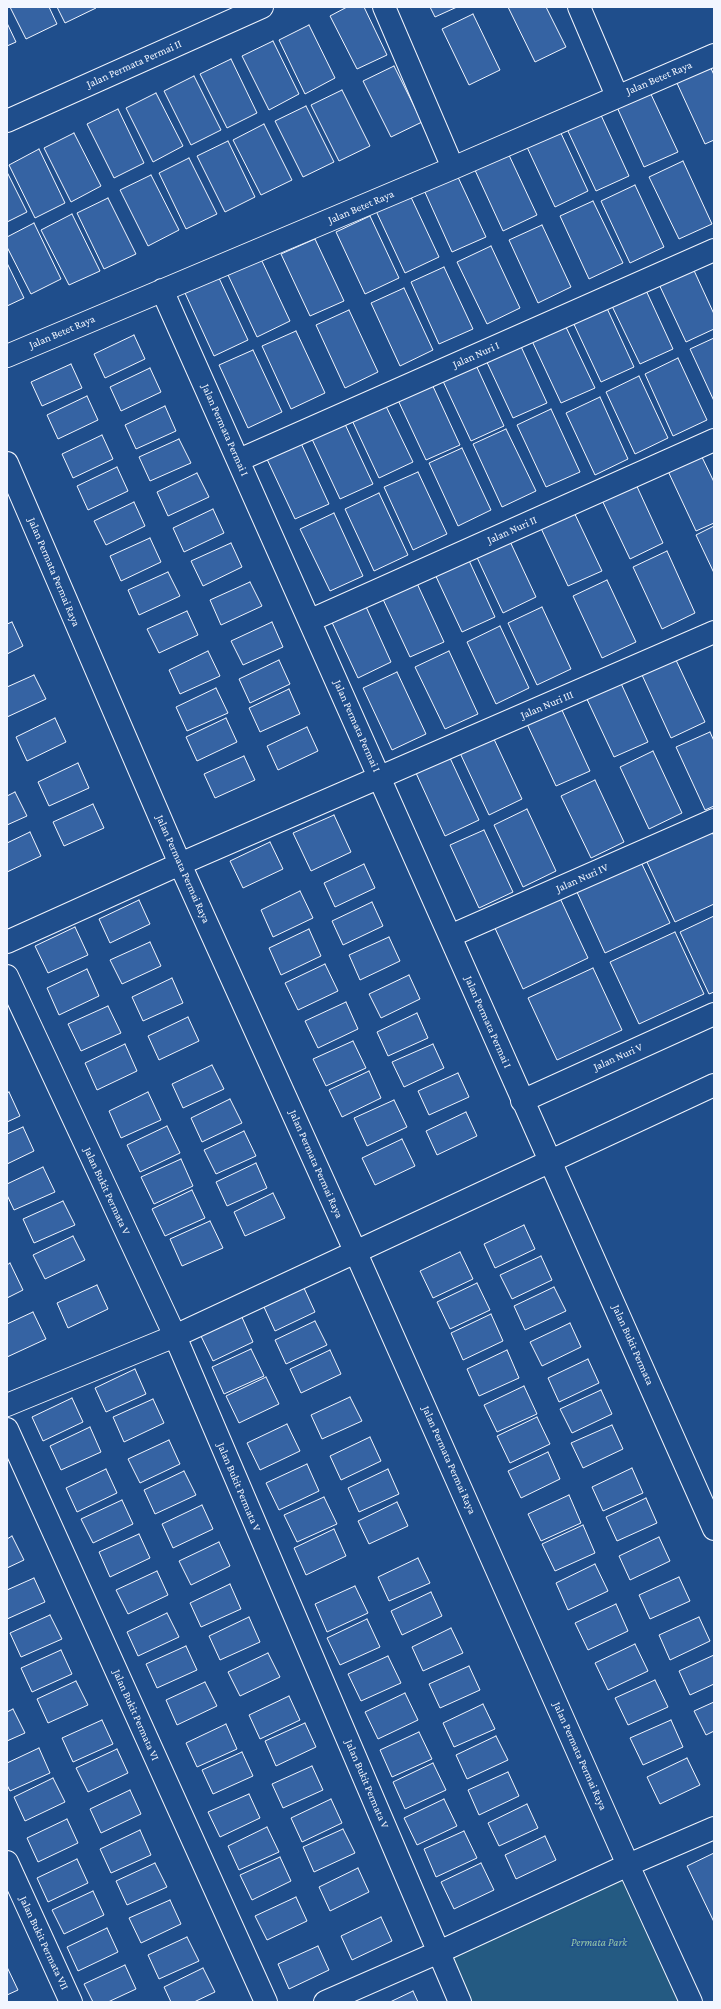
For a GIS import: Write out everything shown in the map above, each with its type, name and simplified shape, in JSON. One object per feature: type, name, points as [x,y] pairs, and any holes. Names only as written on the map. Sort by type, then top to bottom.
[{"type":"street","name":"Jalan Permata Permai II","points":[[7,121],[262,7]]},
{"type":"street","points":[[384,7],[453,168]]},
{"type":"street","points":[[579,7],[616,96]]},
{"type":"street","name":"Jalan Betet Raya","points":[[7,356],[453,168],[616,96],[714,55]]},
{"type":"street","name":"Jalan Nuri I","points":[[239,460],[714,250]]},
{"type":"street","name":"Jalan Permata Permai I","points":[[162,290],[311,620],[522,1101],[551,1162]]},
{"type":"street","name":"Jalan Nuri II","points":[[311,620],[714,440]]},
{"type":"street","name":"Jalan Permata Permai Raya","points":[[7,463],[180,864],[356,1253],[628,1865],[691,2002]]},
{"type":"street","name":"Jalan Nuri III","points":[[7,942],[180,864],[714,632]]},
{"type":"street","name":"Jalan Nuri IV","points":[[450,936],[714,820]]},
{"type":"street","name":"Jalan Bukit Permata V","points":[[7,976],[175,1336],[460,2002]]},
{"type":"street","name":"Jalan Nuri V","points":[[522,1101],[714,1014]]},
{"type":"street","points":[[7,1405],[175,1336],[714,1085]]},
{"type":"street","name":"Jalan Bukit Permata","points":[[551,1162],[714,1529]]},
{"type":"street","name":"Jalan Bukit Permata VI","points":[[7,1429],[266,2002]]},
{"type":"street","points":[[325,2002],[439,1952],[628,1865],[714,1828]]},
{"type":"street","name":"Jalan Bukit Permata VII","points":[[7,1862],[71,2002]]},
{"type":"green space","name":"Permata Park","points":[[628,1865],[691,2002],[460,2002],[439,1952]]},
{"type":"building","points":[[10,7],[49,7],[57,24],[26,39]]},
{"type":"building","points":[[57,7],[96,7],[96,8],[65,23]]},
{"type":"building","points":[[347,7],[364,7],[387,55],[357,69],[330,16]]},
{"type":"building","points":[[430,7],[457,7],[435,17]]},
{"type":"building","points":[[508,7],[546,7],[566,47],[535,62]]},
{"type":"building","points":[[473,14],[500,70],[469,85],[442,29]]},
{"type":"building","points":[[7,23],[16,42],[7,46]]},
{"type":"building","points":[[309,25],[335,78],[305,94],[279,40]]},
{"type":"building","points":[[273,41],[299,94],[269,110],[242,56]]},
{"type":"building","points":[[231,59],[257,113],[227,128],[200,74]]},
{"type":"building","points":[[394,66],[422,122],[391,137],[363,81]]},
{"type":"building","points":[[710,66],[714,75],[714,140],[705,144],[676,81]]},
{"type":"building","points":[[194,76],[221,130],[191,145],[164,91]]},
{"type":"building","points":[[342,90],[370,146],[339,161],[311,105]]},
{"type":"building","points":[[649,90],[678,152],[644,167],[616,105]]},
{"type":"building","points":[[156,93],[183,146],[153,162],[126,108]]},
{"type":"building","points":[[306,106],[334,162],[303,177],[275,121]]},
{"type":"building","points":[[118,109],[144,163],[114,178],[87,124]]},
{"type":"building","points":[[600,113],[629,176],[596,191],[567,129]]},
{"type":"building","points":[[264,124],[292,180],[261,195],[233,140]]},
{"type":"building","points":[[559,129],[588,191],[555,207],[526,145]]},
{"type":"building","points":[[74,133],[101,186],[71,202],[44,148]]},
{"type":"building","points":[[228,141],[255,197],[225,212],[197,156]]},
{"type":"building","points":[[39,149],[65,203],[35,218],[9,165]]},
{"type":"building","points":[[508,153],[537,215],[503,231],[474,168]]},
{"type":"building","points":[[189,158],[217,214],[186,229],[159,173]]},
{"type":"building","points":[[683,161],[712,224],[679,239],[649,177]]},
{"type":"building","points":[[7,172],[27,212],[7,222]]},
{"type":"building","points":[[151,175],[179,230],[148,246],[120,190]]},
{"type":"building","points":[[457,175],[486,237],[452,252],[424,190]]},
{"type":"building","points":[[635,185],[664,247],[630,263],[601,201]]},
{"type":"building","points":[[410,195],[439,257],[405,273],[376,211]]},
{"type":"building","points":[[108,198],[136,254],[104,269],[77,213]]},
{"type":"building","points":[[593,201],[623,263],[589,279],[560,216]]},
{"type":"building","points":[[72,214],[100,271],[69,285],[41,230]]},
{"type":"building","points":[[370,216],[399,278],[365,294],[336,232]]},
{"type":"building","points":[[34,223],[61,279],[31,294],[7,247],[7,237]]},
{"type":"building","points":[[542,225],[571,287],[538,303],[509,240]]},
{"type":"building","points":[[315,239],[344,301],[310,316],[281,254]]},
{"type":"building","points":[[491,246],[520,308],[487,324],[457,262]]},
{"type":"building","points":[[261,259],[290,321],[257,337],[228,275]]},
{"type":"building","points":[[7,263],[24,298],[7,306]]},
{"type":"building","points":[[691,264],[714,314],[714,329],[686,342],[657,280]]},
{"type":"building","points":[[444,267],[473,329],[439,344],[411,282]]},
{"type":"building","points":[[219,278],[248,340],[214,356],[185,293]]},
{"type":"building","points":[[644,286],[673,349],[640,364],[610,302]]},
{"type":"building","points":[[404,288],[433,350],[400,366],[371,303]]},
{"type":"building","points":[[605,304],[634,367],[601,382],[572,320]]},
{"type":"building","points":[[349,310],[378,372],[345,388],[316,325]]},
{"type":"building","points":[[565,325],[595,388],[561,403],[532,341]]},
{"type":"building","points":[[296,331],[325,393],[291,409],[262,346]]},
{"type":"building","points":[[134,335],[145,359],[105,378],[94,354]]},
{"type":"building","points":[[714,338],[714,401],[690,349]]},
{"type":"building","points":[[518,340],[547,403],[513,418],[484,356]]},
{"type":"building","points":[[253,350],[282,412],[248,428],[219,365]]},
{"type":"building","points":[[678,358],[707,420],[673,436],[645,374]]},
{"type":"building","points":[[475,363],[504,426],[471,441],[442,379]]},
{"type":"building","points":[[71,364],[82,388],[42,406],[31,382]]},
{"type":"building","points":[[150,368],[161,392],[121,411],[110,387]]},
{"type":"building","points":[[639,376],[668,438],[635,454],[606,392]]},
{"type":"building","points":[[431,382],[460,445],[426,460],[397,398]]},
{"type":"building","points":[[87,396],[98,420],[58,439],[47,415]]},
{"type":"building","points":[[600,397],[628,459],[595,475],[566,413]]},
{"type":"building","points":[[383,400],[413,462],[379,478],[350,416]]},
{"type":"building","points":[[165,406],[176,431],[136,449],[125,425]]},
{"type":"building","points":[[551,409],[580,472],[546,487],[517,425]]},
{"type":"building","points":[[344,422],[373,484],[340,499],[311,437]]},
{"type":"building","points":[[506,429],[536,491],[502,507],[473,444]]},
{"type":"building","points":[[102,435],[113,459],[73,478],[62,454]]},
{"type":"building","points":[[179,439],[191,463],[150,481],[139,457]]},
{"type":"building","points":[[300,441],[329,504],[295,519],[266,457]]},
{"type":"building","points":[[462,448],[491,510],[458,526],[429,463]]},
{"type":"building","points":[[700,453],[714,482],[714,523],[696,531],[667,469]]},
{"type":"building","points":[[117,467],[128,491],[88,510],[77,486]]},
{"type":"building","points":[[418,472],[447,534],[413,550],[384,487]]},
{"type":"building","points":[[197,473],[209,497],[168,516],[157,492]]},
{"type":"building","points":[[634,480],[663,543],[630,559],[600,496]]},
{"type":"building","points":[[379,493],[408,555],[374,571],[345,509]]},
{"type":"building","points":[[134,502],[145,526],[106,545],[94,521]]},
{"type":"building","points":[[572,508],[602,571],[568,586],[539,524]]},
{"type":"building","points":[[213,509],[224,533],[184,552],[173,528]]},
{"type":"building","points":[[334,513],[363,576],[330,591],[300,529]]},
{"type":"building","points":[[714,526],[714,573],[696,535]]},
{"type":"building","points":[[507,535],[536,597],[503,613],[474,551]]},
{"type":"building","points":[[150,538],[161,562],[121,581],[110,556]]},
{"type":"building","points":[[231,543],[242,567],[203,586],[191,561]]},
{"type":"building","points":[[667,551],[695,613],[662,629],[633,567]]},
{"type":"building","points":[[466,554],[495,617],[462,632],[433,570]]},
{"type":"building","points":[[168,572],[180,596],[139,615],[128,590]]},
{"type":"building","points":[[415,579],[444,642],[410,657],[381,595]]},
{"type":"building","points":[[607,580],[636,642],[602,658],[573,596]]},
{"type":"building","points":[[250,582],[262,606],[221,625],[210,600]]},
{"type":"building","points":[[363,600],[391,662],[358,678],[329,616]]},
{"type":"building","points":[[542,607],[571,669],[537,685],[508,623]]},
{"type":"building","points":[[187,611],[198,635],[159,653],[147,629]]},
{"type":"building","points":[[12,622],[23,646],[7,654],[7,624]]},
{"type":"building","points":[[272,622],[283,647],[243,665],[231,641]]},
{"type":"building","points":[[500,626],[529,688],[496,704],[467,642]]},
{"type":"building","points":[[208,651],[220,676],[180,694],[169,670]]},
{"type":"building","points":[[449,651],[478,714],[445,729],[415,667]]},
{"type":"building","points":[[279,660],[290,684],[250,703],[239,679]]},
{"type":"building","points":[[676,660],[705,722],[671,738],[642,675]]},
{"type":"building","points":[[397,672],[426,734],[392,750],[363,688]]},
{"type":"building","points":[[34,675],[46,699],[7,717],[7,687]]},
{"type":"building","points":[[619,679],[648,742],[614,757],[585,695]]},
{"type":"building","points":[[216,688],[228,713],[187,731],[176,707]]},
{"type":"building","points":[[289,689],[300,714],[260,732],[249,708]]},
{"type":"building","points":[[561,708],[590,771],[556,786],[527,724]]},
{"type":"building","points":[[55,718],[66,742],[27,761],[16,737]]},
{"type":"building","points":[[226,718],[237,742],[197,761],[186,737]]},
{"type":"building","points":[[307,727],[318,751],[278,770],[267,746]]},
{"type":"building","points":[[710,732],[714,741],[714,806],[705,810],[676,747]]},
{"type":"building","points":[[493,737],[522,799],[489,815],[460,753]]},
{"type":"building","points":[[653,751],[682,813],[649,829],[620,767]]},
{"type":"building","points":[[244,756],[255,780],[215,798],[204,774]]},
{"type":"building","points":[[450,758],[479,820],[445,836],[416,773]]},
{"type":"building","points":[[78,763],[89,788],[49,806],[38,782]]},
{"type":"building","points":[[595,780],[624,842],[591,858],[561,796]]},
{"type":"building","points":[[15,792],[27,816],[7,825],[7,796]]},
{"type":"building","points":[[93,804],[104,828],[64,846],[53,822]]},
{"type":"building","points":[[527,809],[556,871],[523,887],[494,825]]},
{"type":"building","points":[[334,815],[351,852],[311,871],[293,833]]},
{"type":"building","points":[[484,830],[513,892],[479,908],[450,845]]},
{"type":"building","points":[[711,830],[714,836],[714,904],[675,922],[646,860]]},
{"type":"building","points":[[30,832],[41,856],[7,872],[7,843]]},
{"type":"building","points":[[270,842],[283,869],[243,888],[230,861]]},
{"type":"building","points":[[640,860],[670,923],[605,953],[576,890]]},
{"type":"building","points":[[364,864],[375,888],[335,907],[324,883]]},
{"type":"building","points":[[300,891],[313,918],[273,937],[261,910]]},
{"type":"building","points":[[559,896],[588,958],[523,989],[494,926]]},
{"type":"building","points":[[139,900],[150,924],[110,943],[99,919]]},
{"type":"building","points":[[372,902],[383,926],[343,945],[332,921]]},
{"type":"building","points":[[714,916],[714,992],[709,994],[680,932]]},
{"type":"building","points":[[75,927],[88,955],[48,973],[35,946]]},
{"type":"building","points":[[309,929],[321,956],[281,975],[269,948]]},
{"type":"building","points":[[675,932],[704,994],[639,1024],[610,962]]},
{"type":"building","points":[[389,937],[400,961],[360,980],[349,955]]},
{"type":"building","points":[[150,942],[161,966],[122,984],[110,960]]},
{"type":"building","points":[[325,964],[338,991],[298,1010],[285,983]]},
{"type":"building","points":[[593,968],[622,1030],[557,1060],[528,998]]},
{"type":"building","points":[[87,969],[99,996],[59,1015],[47,988]]},
{"type":"building","points":[[409,975],[420,999],[381,1018],[369,994]]},
{"type":"building","points":[[172,978],[183,1003],[143,1021],[132,997]]},
{"type":"building","points":[[346,1002],[358,1029],[318,1048],[305,1021]]},
{"type":"building","points":[[108,1006],[121,1033],[81,1051],[68,1024]]},
{"type":"building","points":[[417,1013],[428,1038],[388,1056],[377,1032]]},
{"type":"building","points":[[188,1017],[199,1041],[159,1060],[148,1036]]},
{"type":"building","points":[[353,1041],[366,1068],[326,1086],[313,1059]]},
{"type":"building","points":[[125,1044],[137,1071],[97,1090],[85,1063]]},
{"type":"building","points":[[433,1044],[444,1068],[404,1087],[392,1062]]},
{"type":"building","points":[[212,1065],[224,1089],[183,1108],[172,1084]]},
{"type":"building","points":[[369,1071],[381,1098],[342,1117],[329,1090]]},
{"type":"building","points":[[458,1073],[469,1097],[429,1115],[418,1091]]},
{"type":"building","points":[[9,1092],[20,1116],[7,1122],[7,1093]]},
{"type":"building","points":[[148,1092],[161,1120],[121,1138],[109,1111]]},
{"type":"building","points":[[230,1099],[242,1123],[202,1142],[191,1118]]},
{"type":"building","points":[[394,1100],[407,1127],[367,1146],[354,1118]]},
{"type":"building","points":[[466,1112],[477,1136],[437,1155],[426,1131]]},
{"type":"building","points":[[167,1126],[180,1153],[140,1172],[127,1145]]},
{"type":"building","points":[[23,1127],[34,1151],[7,1164],[7,1134]]},
{"type":"building","points":[[244,1131],[256,1156],[216,1174],[204,1150]]},
{"type":"building","points":[[402,1139],[415,1166],[375,1185],[362,1158]]},
{"type":"building","points":[[181,1159],[193,1186],[154,1204],[141,1177]]},
{"type":"building","points":[[256,1163],[267,1188],[227,1206],[216,1182]]},
{"type":"building","points":[[43,1167],[55,1192],[14,1210],[7,1195],[7,1184]]},
{"type":"building","points":[[192,1190],[205,1218],[165,1236],[152,1209]]},
{"type":"building","points":[[273,1193],[285,1218],[245,1236],[234,1212]]},
{"type":"building","points":[[63,1201],[75,1225],[34,1243],[23,1219]]},
{"type":"building","points":[[210,1221],[223,1248],[182,1266],[170,1239]]},
{"type":"building","points":[[524,1225],[535,1249],[495,1268],[484,1244]]},
{"type":"building","points":[[73,1236],[85,1260],[45,1279],[33,1255]]},
{"type":"building","points":[[460,1252],[473,1279],[433,1298],[420,1271]]},
{"type":"building","points":[[541,1256],[552,1280],[512,1299],[500,1275]]},
{"type":"building","points":[[10,1263],[23,1290],[7,1298],[7,1265]]},
{"type":"building","points":[[477,1283],[490,1310],[450,1329],[437,1302]]},
{"type":"building","points":[[97,1285],[108,1309],[68,1328],[57,1303]]},
{"type":"building","points":[[554,1287],[566,1311],[525,1330],[514,1306]]},
{"type":"building","points":[[304,1288],[315,1312],[275,1331],[264,1307]]},
{"type":"building","points":[[33,1312],[46,1339],[7,1357],[7,1324]]},
{"type":"building","points":[[491,1314],[503,1341],[463,1360],[451,1333]]},
{"type":"building","points":[[241,1315],[253,1342],[213,1361],[200,1334]]},
{"type":"building","points":[[315,1321],[327,1345],[286,1364],[275,1340]]},
{"type":"building","points":[[570,1323],[581,1347],[542,1366],[530,1342]]},
{"type":"building","points":[[251,1349],[264,1376],[224,1394],[212,1367]]},
{"type":"building","points":[[330,1350],[341,1374],[301,1393],[290,1369]]},
{"type":"building","points":[[507,1350],[519,1378],[479,1396],[467,1369]]},
{"type":"building","points":[[588,1359],[599,1383],[559,1402],[548,1378]]},
{"type":"building","points":[[135,1369],[146,1394],[106,1412],[95,1388]]},
{"type":"building","points":[[266,1377],[279,1404],[239,1423],[226,1396]]},
{"type":"building","points":[[524,1386],[537,1414],[497,1432],[484,1405]]},
{"type":"building","points":[[601,1390],[612,1414],[572,1433],[560,1409]]},
{"type":"building","points":[[350,1397],[362,1421],[322,1439],[311,1415]]},
{"type":"building","points":[[72,1398],[83,1422],[43,1441],[32,1417]]},
{"type":"building","points":[[153,1399],[164,1423],[124,1442],[113,1417]]},
{"type":"building","points":[[537,1417],[550,1444],[510,1463],[497,1436]]},
{"type":"building","points":[[287,1424],[300,1451],[260,1470],[247,1443]]},
{"type":"building","points":[[612,1425],[623,1449],[583,1468],[571,1443]]},
{"type":"building","points":[[90,1427],[101,1452],[61,1470],[50,1446]]},
{"type":"building","points":[[370,1437],[381,1461],[341,1480],[330,1456]]},
{"type":"building","points":[[169,1440],[180,1464],[140,1483],[128,1459]]},
{"type":"building","points":[[548,1452],[560,1479],[521,1498],[508,1471]]},
{"type":"building","points":[[307,1464],[319,1491],[279,1510],[266,1483]]},
{"type":"building","points":[[632,1468],[643,1493],[603,1511],[592,1487]]},
{"type":"building","points":[[106,1469],[117,1493],[77,1512],[66,1488]]},
{"type":"building","points":[[388,1469],[399,1494],[359,1512],[348,1488]]},
{"type":"building","points":[[184,1471],[196,1495],[155,1514],[144,1490]]},
{"type":"building","points":[[569,1495],[581,1523],[541,1541],[528,1514]]},
{"type":"building","points":[[324,1497],[337,1524],[297,1542],[284,1515]]},
{"type":"building","points":[[646,1498],[657,1523],[617,1541],[606,1517]]},
{"type":"building","points":[[122,1500],[133,1524],[93,1543],[81,1519]]},
{"type":"building","points":[[397,1502],[408,1526],[369,1544],[358,1521]]},
{"type":"building","points":[[202,1505],[213,1529],[173,1548],[162,1524]]},
{"type":"building","points":[[583,1525],[595,1553],[555,1571],[542,1544]]},
{"type":"building","points":[[334,1529],[346,1556],[306,1575],[294,1548]]},
{"type":"building","points":[[139,1534],[150,1558],[110,1577],[99,1552]]},
{"type":"building","points":[[12,1536],[24,1560],[7,1568],[7,1539]]},
{"type":"building","points":[[659,1537],[670,1561],[630,1580],[619,1556]]},
{"type":"building","points":[[219,1542],[230,1566],[191,1585],[179,1561]]},
{"type":"building","points":[[418,1558],[430,1583],[389,1601],[378,1577]]},
{"type":"building","points":[[595,1564],[608,1591],[568,1610],[556,1583]]},
{"type":"building","points":[[157,1571],[168,1595],[128,1614],[116,1590]]},
{"type":"building","points":[[679,1577],[690,1601],[650,1619],[639,1595]]},
{"type":"building","points":[[34,1578],[45,1602],[7,1619],[7,1590]]},
{"type":"building","points":[[230,1584],[241,1609],[201,1627],[190,1603]]},
{"type":"building","points":[[355,1586],[368,1613],[327,1632],[315,1604]]},
{"type":"building","points":[[431,1592],[442,1616],[402,1635],[391,1611]]},
{"type":"building","points":[[616,1604],[628,1631],[588,1650],[575,1623]]},
{"type":"building","points":[[167,1613],[179,1637],[138,1656],[127,1632]]},
{"type":"building","points":[[50,1615],[62,1639],[21,1657],[10,1633]]},
{"type":"building","points":[[249,1617],[260,1642],[220,1660],[209,1636]]},
{"type":"building","points":[[699,1617],[710,1641],[670,1660],[659,1635]]},
{"type":"building","points":[[367,1619],[380,1647],[340,1665],[327,1638]]},
{"type":"building","points":[[451,1628],[463,1653],[423,1671],[412,1647]]},
{"type":"building","points":[[635,1644],[648,1671],[608,1690],[595,1663]]},
{"type":"building","points":[[186,1646],[197,1670],[157,1688],[146,1664]]},
{"type":"building","points":[[61,1650],[72,1674],[32,1692],[21,1668]]},
{"type":"building","points":[[268,1653],[280,1677],[240,1696],[228,1672]]},
{"type":"building","points":[[714,1655],[714,1684],[690,1695],[679,1671]]},
{"type":"building","points":[[388,1656],[401,1683],[361,1701],[348,1674]]},
{"type":"building","points":[[469,1666],[480,1690],[440,1708],[429,1684]]},
{"type":"building","points":[[655,1680],[668,1707],[628,1725],[615,1698]]},
{"type":"building","points":[[76,1681],[88,1705],[48,1723],[37,1699]]},
{"type":"building","points":[[205,1682],[217,1706],[177,1725],[166,1700]]},
{"type":"building","points":[[405,1693],[418,1720],[378,1739],[365,1712]]},
{"type":"building","points":[[289,1696],[300,1720],[260,1739],[249,1715]]},
{"type":"building","points":[[714,1702],[714,1731],[706,1735],[694,1711]]},
{"type":"building","points":[[483,1704],[495,1729],[454,1747],[443,1723]]},
{"type":"building","points":[[13,1709],[25,1733],[7,1741],[7,1712]]},
{"type":"building","points":[[102,1720],[113,1744],[73,1762],[62,1738]]},
{"type":"building","points":[[671,1720],[683,1747],[643,1765],[630,1738]]},
{"type":"building","points":[[305,1723],[316,1747],[276,1766],[265,1741]]},
{"type":"building","points":[[226,1724],[237,1749],[197,1767],[186,1743]]},
{"type":"building","points":[[419,1732],[432,1759],[392,1777],[380,1750]]},
{"type":"building","points":[[496,1736],[508,1760],[467,1779],[456,1755]]},
{"type":"building","points":[[39,1748],[50,1773],[10,1791],[7,1785],[7,1763]]},
{"type":"building","points":[[117,1749],[128,1773],[88,1792],[76,1768]]},
{"type":"building","points":[[242,1752],[253,1776],[213,1794],[202,1770]]},
{"type":"building","points":[[687,1758],[700,1785],[660,1804],[647,1777]]},
{"type":"building","points":[[433,1763],[446,1790],[405,1809],[393,1782]]},
{"type":"building","points":[[312,1766],[323,1790],[283,1808],[272,1784]]},
{"type":"building","points":[[508,1772],[519,1796],[479,1815],[468,1790]]},
{"type":"building","points":[[53,1778],[65,1802],[25,1821],[14,1797]]},
{"type":"building","points":[[130,1790],[141,1814],[101,1833],[90,1809]]},
{"type":"building","points":[[249,1794],[260,1818],[220,1837],[208,1812]]},
{"type":"building","points":[[331,1799],[342,1823],[302,1842],[291,1818]]},
{"type":"building","points":[[444,1799],[457,1826],[417,1845],[404,1818]]},
{"type":"building","points":[[527,1804],[538,1828],[499,1846],[488,1823]]},
{"type":"building","points":[[67,1819],[78,1843],[38,1862],[27,1838]]},
{"type":"building","points":[[267,1827],[279,1852],[239,1870],[228,1846]]},
{"type":"building","points":[[343,1829],[355,1853],[314,1872],[303,1847]]},
{"type":"building","points":[[140,1830],[151,1855],[111,1873],[100,1849]]},
{"type":"building","points":[[464,1831],[477,1858],[436,1877],[424,1849]]},
{"type":"building","points":[[545,1836],[556,1860],[516,1879],[505,1855]]},
{"type":"building","points":[[714,1853],[714,1922],[687,1866]]},
{"type":"building","points":[[280,1857],[291,1881],[252,1900],[240,1875]]},
{"type":"building","points":[[77,1859],[88,1883],[48,1902],[37,1878]]},
{"type":"building","points":[[155,1863],[167,1887],[127,1905],[116,1881]]},
{"type":"building","points":[[481,1863],[494,1890],[454,1909],[441,1882]]},
{"type":"building","points":[[358,1868],[369,1892],[330,1911],[319,1887]]},
{"type":"building","points":[[93,1891],[104,1915],[64,1934],[52,1910]]},
{"type":"building","points":[[296,1897],[307,1921],[267,1940],[255,1916]]},
{"type":"building","points":[[170,1900],[181,1924],[141,1943],[129,1918]]},
{"type":"building","points":[[381,1917],[392,1941],[352,1960],[341,1936]]},
{"type":"building","points":[[107,1928],[118,1952],[78,1971],[67,1947]]},
{"type":"building","points":[[187,1937],[199,1961],[159,1979],[148,1955]]},
{"type":"building","points":[[318,1946],[329,1970],[289,1989],[278,1964]]},
{"type":"building","points":[[125,1965],[136,1989],[108,2002],[93,2002],[84,1984]]},
{"type":"building","points":[[7,1967],[18,1990],[7,1995]]},
{"type":"building","points":[[203,1968],[215,1992],[194,2002],[171,2002],[164,1987]]},
{"type":"building","points":[[413,1991],[418,2002],[390,2002]]}]
